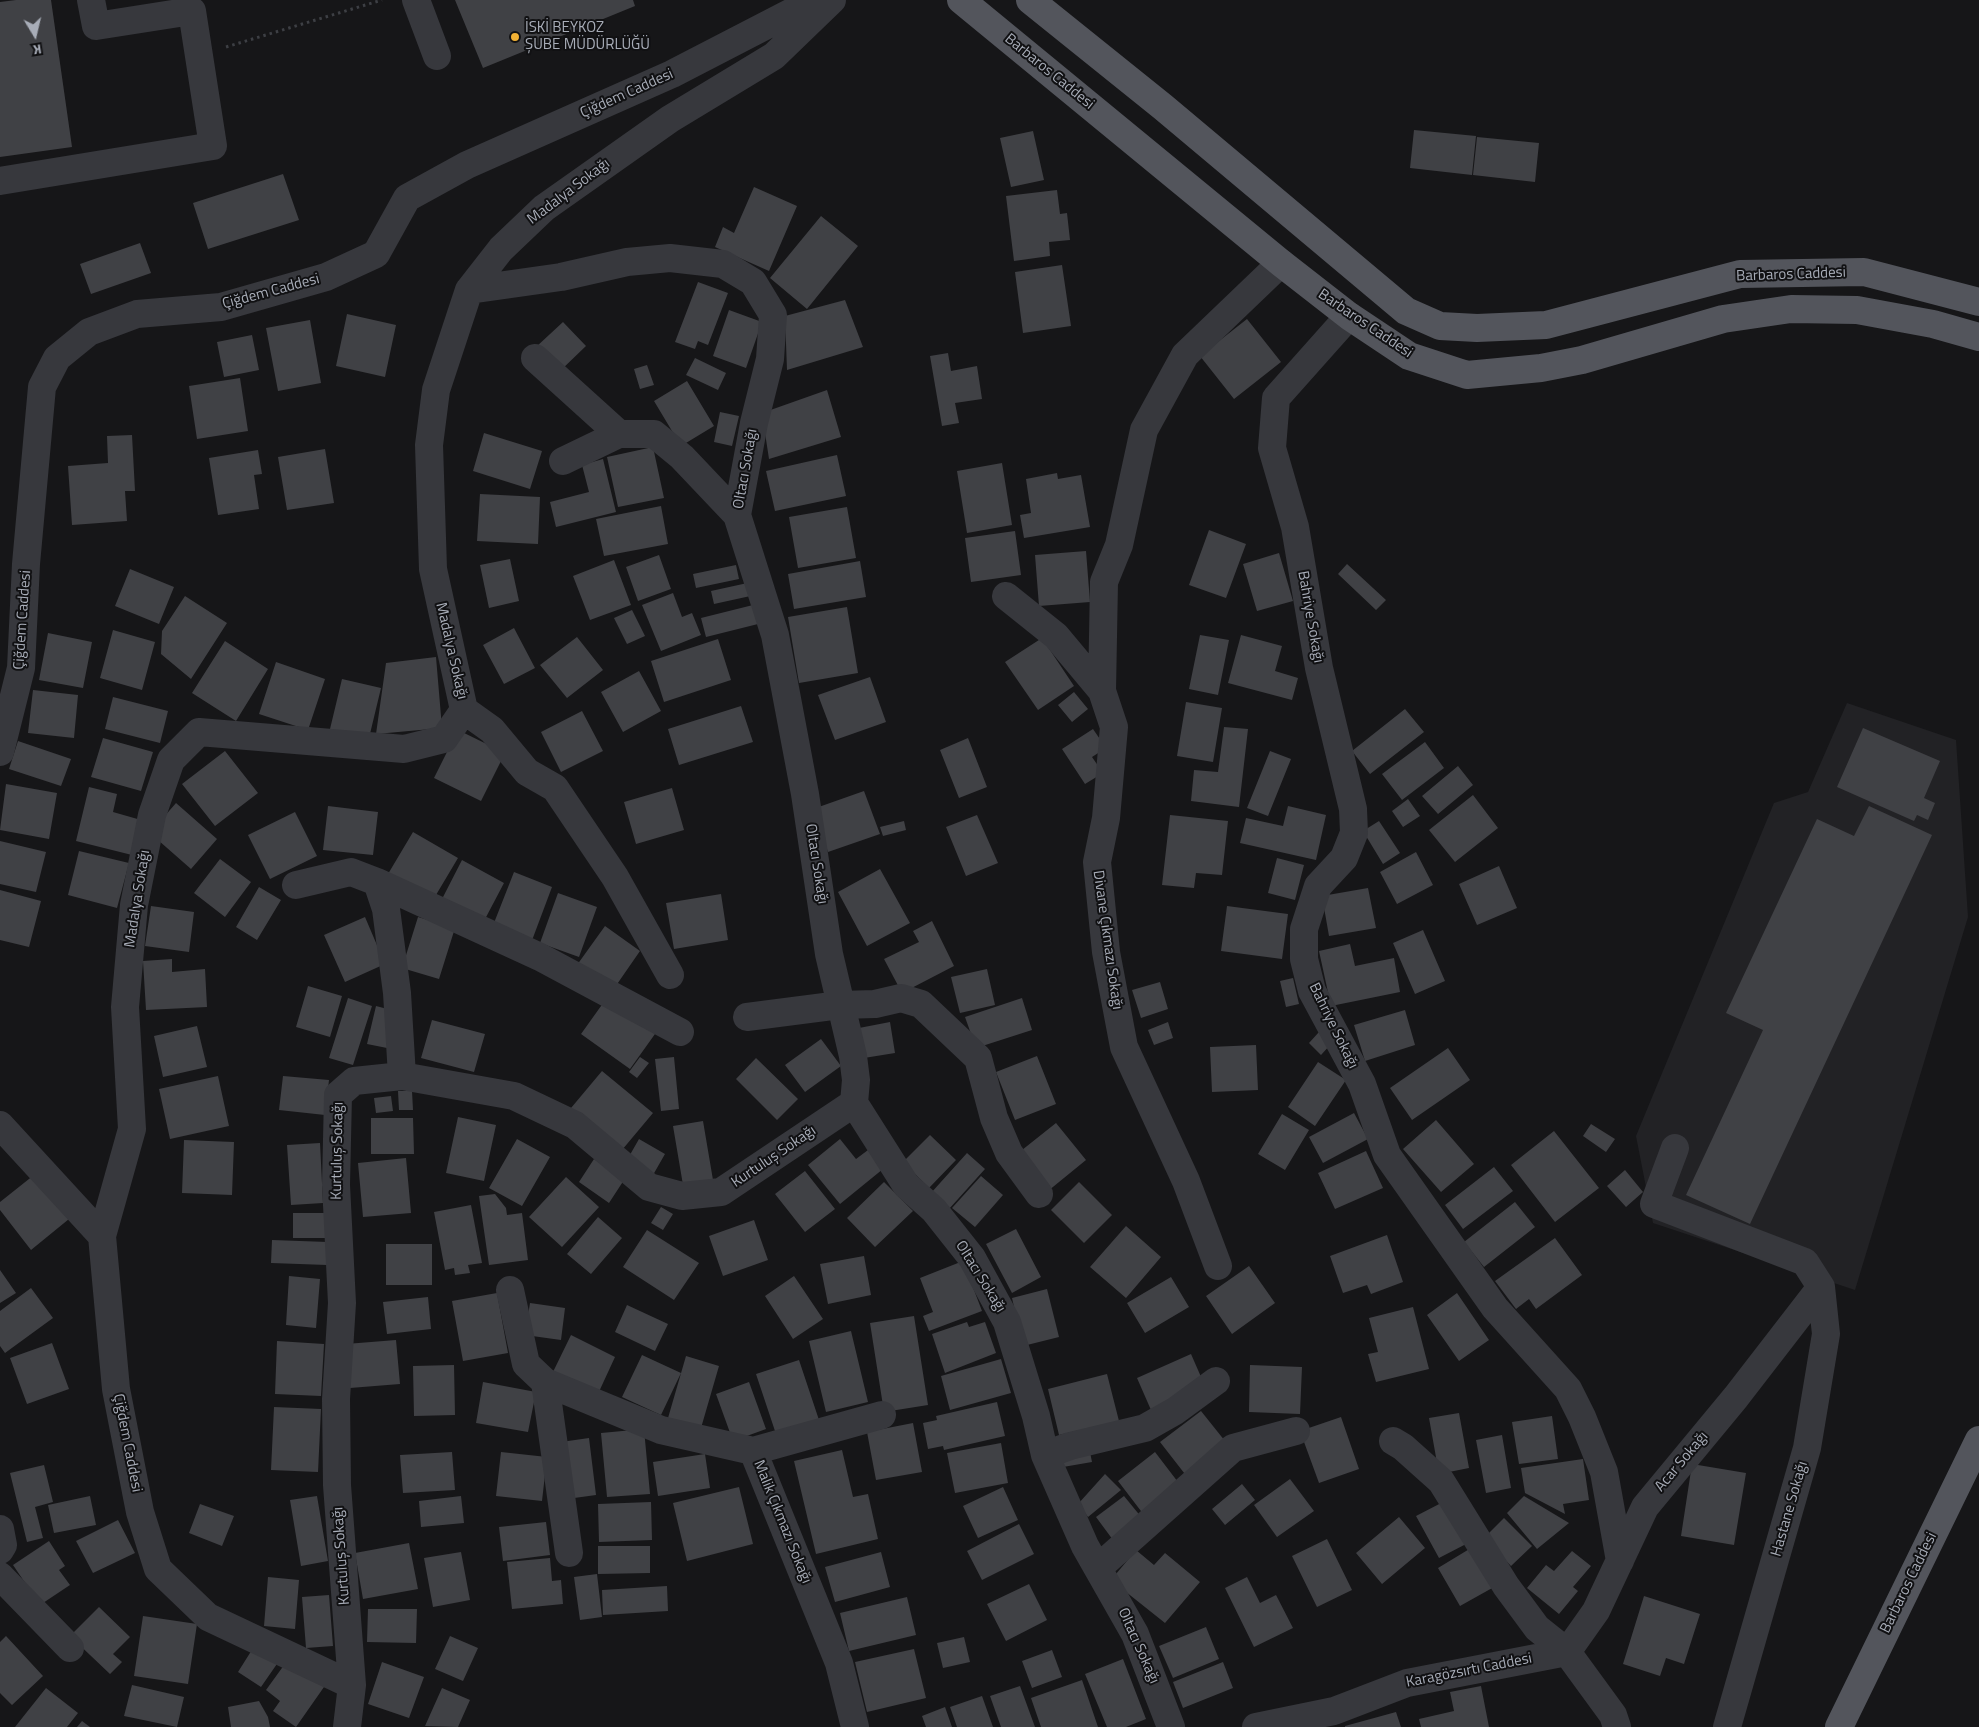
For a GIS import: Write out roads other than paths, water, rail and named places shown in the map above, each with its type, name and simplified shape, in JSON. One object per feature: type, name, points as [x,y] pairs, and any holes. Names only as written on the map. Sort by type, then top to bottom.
[{"type":"main road","name":"Barbaros Caddesi","points":[[961,0],[1280,263],[1348,316],[1409,356],[1467,375],[1541,368],[1582,360],[1723,319],[1791,309],[1857,310],[1933,324],[1979,337]]},
{"type":"main road","name":"Barbaros Caddesi","points":[[1030,0],[1163,107],[1406,311],[1440,326],[1477,328],[1546,325],[1740,274],[1864,272],[1979,302]]},
{"type":"main road","name":"Barbaros Caddesi","points":[[1839,1727],[1979,1440]]},
{"type":"street","points":[[0,182],[213,146],[192,11],[96,26],[91,0]]},
{"type":"street","points":[[416,0],[437,56]]},
{"type":"street","name":"Çiğdem Caddesi","points":[[0,752],[21,668],[26,564],[42,387],[57,358],[88,332],[136,314],[221,307],[326,277],[376,254],[406,198],[467,165],[672,74],[815,0]]},
{"type":"street","name":"Madalya Sokağı","points":[[102,1236],[132,1129],[125,1007],[134,905],[152,814],[171,760],[199,732],[404,749],[444,739],[464,710],[433,569],[429,445],[436,390],[468,290],[502,248],[544,208],[670,119],[774,56],[832,0]]},
{"type":"street","name":"Oltacı Sokağı","points":[[468,290],[506,286],[628,262],[670,258],[723,264],[753,282],[773,314],[771,350],[736,515],[775,635],[805,794],[829,954],[853,1056],[856,1080],[854,1103],[906,1185],[934,1210],[972,1258],[1007,1322],[1036,1416],[1045,1454],[1068,1509],[1135,1634],[1171,1727]]},
{"type":"street","name":"Divane Çıkmazı Sokağı","points":[[1218,1266],[1186,1181],[1124,1047],[1106,952],[1096,862],[1106,818],[1114,726],[1102,691],[1104,582],[1119,546],[1144,430],[1185,355],[1280,263]]},
{"type":"street","name":"Bahriye Sokağı","points":[[1348,316],[1276,398],[1272,448],[1295,527],[1319,668],[1353,809],[1354,833],[1344,858],[1318,886],[1304,930],[1304,959],[1312,991],[1362,1084],[1387,1155],[1495,1308],[1568,1389],[1586,1426],[1604,1472],[1620,1561]]},
{"type":"street","points":[[535,358],[618,434]]},
{"type":"street","points":[[562,461],[618,434],[654,434],[682,458],[736,515]]},
{"type":"street","points":[[1006,596],[1056,636],[1102,691]]},
{"type":"street","points":[[464,710],[492,730],[527,772],[555,788],[615,877],[670,975]]},
{"type":"street","points":[[296,885],[351,872],[377,882],[540,958],[680,1032]]},
{"type":"street","points":[[377,882],[387,918],[397,993],[402,1076]]},
{"type":"street","points":[[747,1017],[840,1005],[875,1004],[901,998],[922,1004],[978,1058],[994,1118],[1009,1153],[1039,1194]]},
{"type":"street","name":"Kurtuluş Sokağı","points":[[347,1727],[352,1685],[337,1475],[336,1399],[342,1303],[336,1185],[338,1095],[354,1081],[402,1076],[514,1096],[575,1125],[648,1187],[682,1196],[721,1192],[854,1103]]},
{"type":"street","points":[[0,1125],[102,1236]]},
{"type":"street","points":[[1675,1148],[1654,1204],[1805,1262],[1820,1286]]},
{"type":"street","name":"Çiğdem Caddesi","points":[[102,1236],[116,1389],[140,1512],[158,1569],[208,1617],[352,1685]]},
{"type":"street","name":"Acar Sokağı","points":[[1566,1652],[1596,1611],[1645,1507],[1736,1397],[1820,1286]]},
{"type":"street","name":"Hastane Sokağı","points":[[1727,1727],[1807,1448],[1826,1334],[1820,1286]]},
{"type":"street","name":"Malik Çıkmazı Sokağı","points":[[510,1290],[526,1364],[545,1382],[661,1430],[753,1450],[839,1663],[855,1727]]},
{"type":"street","points":[[1045,1454],[1145,1428],[1175,1411],[1216,1381]]},
{"type":"street","points":[[545,1382],[569,1553]]},
{"type":"street","points":[[753,1450],[882,1415]]},
{"type":"street","points":[[1098,1568],[1234,1448],[1296,1431]]},
{"type":"street","points":[[1393,1441],[1403,1447],[1441,1481],[1506,1586],[1531,1621],[1566,1652],[1613,1715],[1618,1727]]},
{"type":"street","points":[[0,1528],[3,1545],[0,1550]]},
{"type":"street","points":[[0,1576],[70,1648]]},
{"type":"street","name":"Karagözsırtı Caddesi","points":[[1256,1727],[1334,1711],[1406,1682],[1566,1652]]},
{"type":"place","name":"İSKİ BEYKOZ ŞUBE MÜDÜRLÜĞÜ","points":[[515,37]]}]
